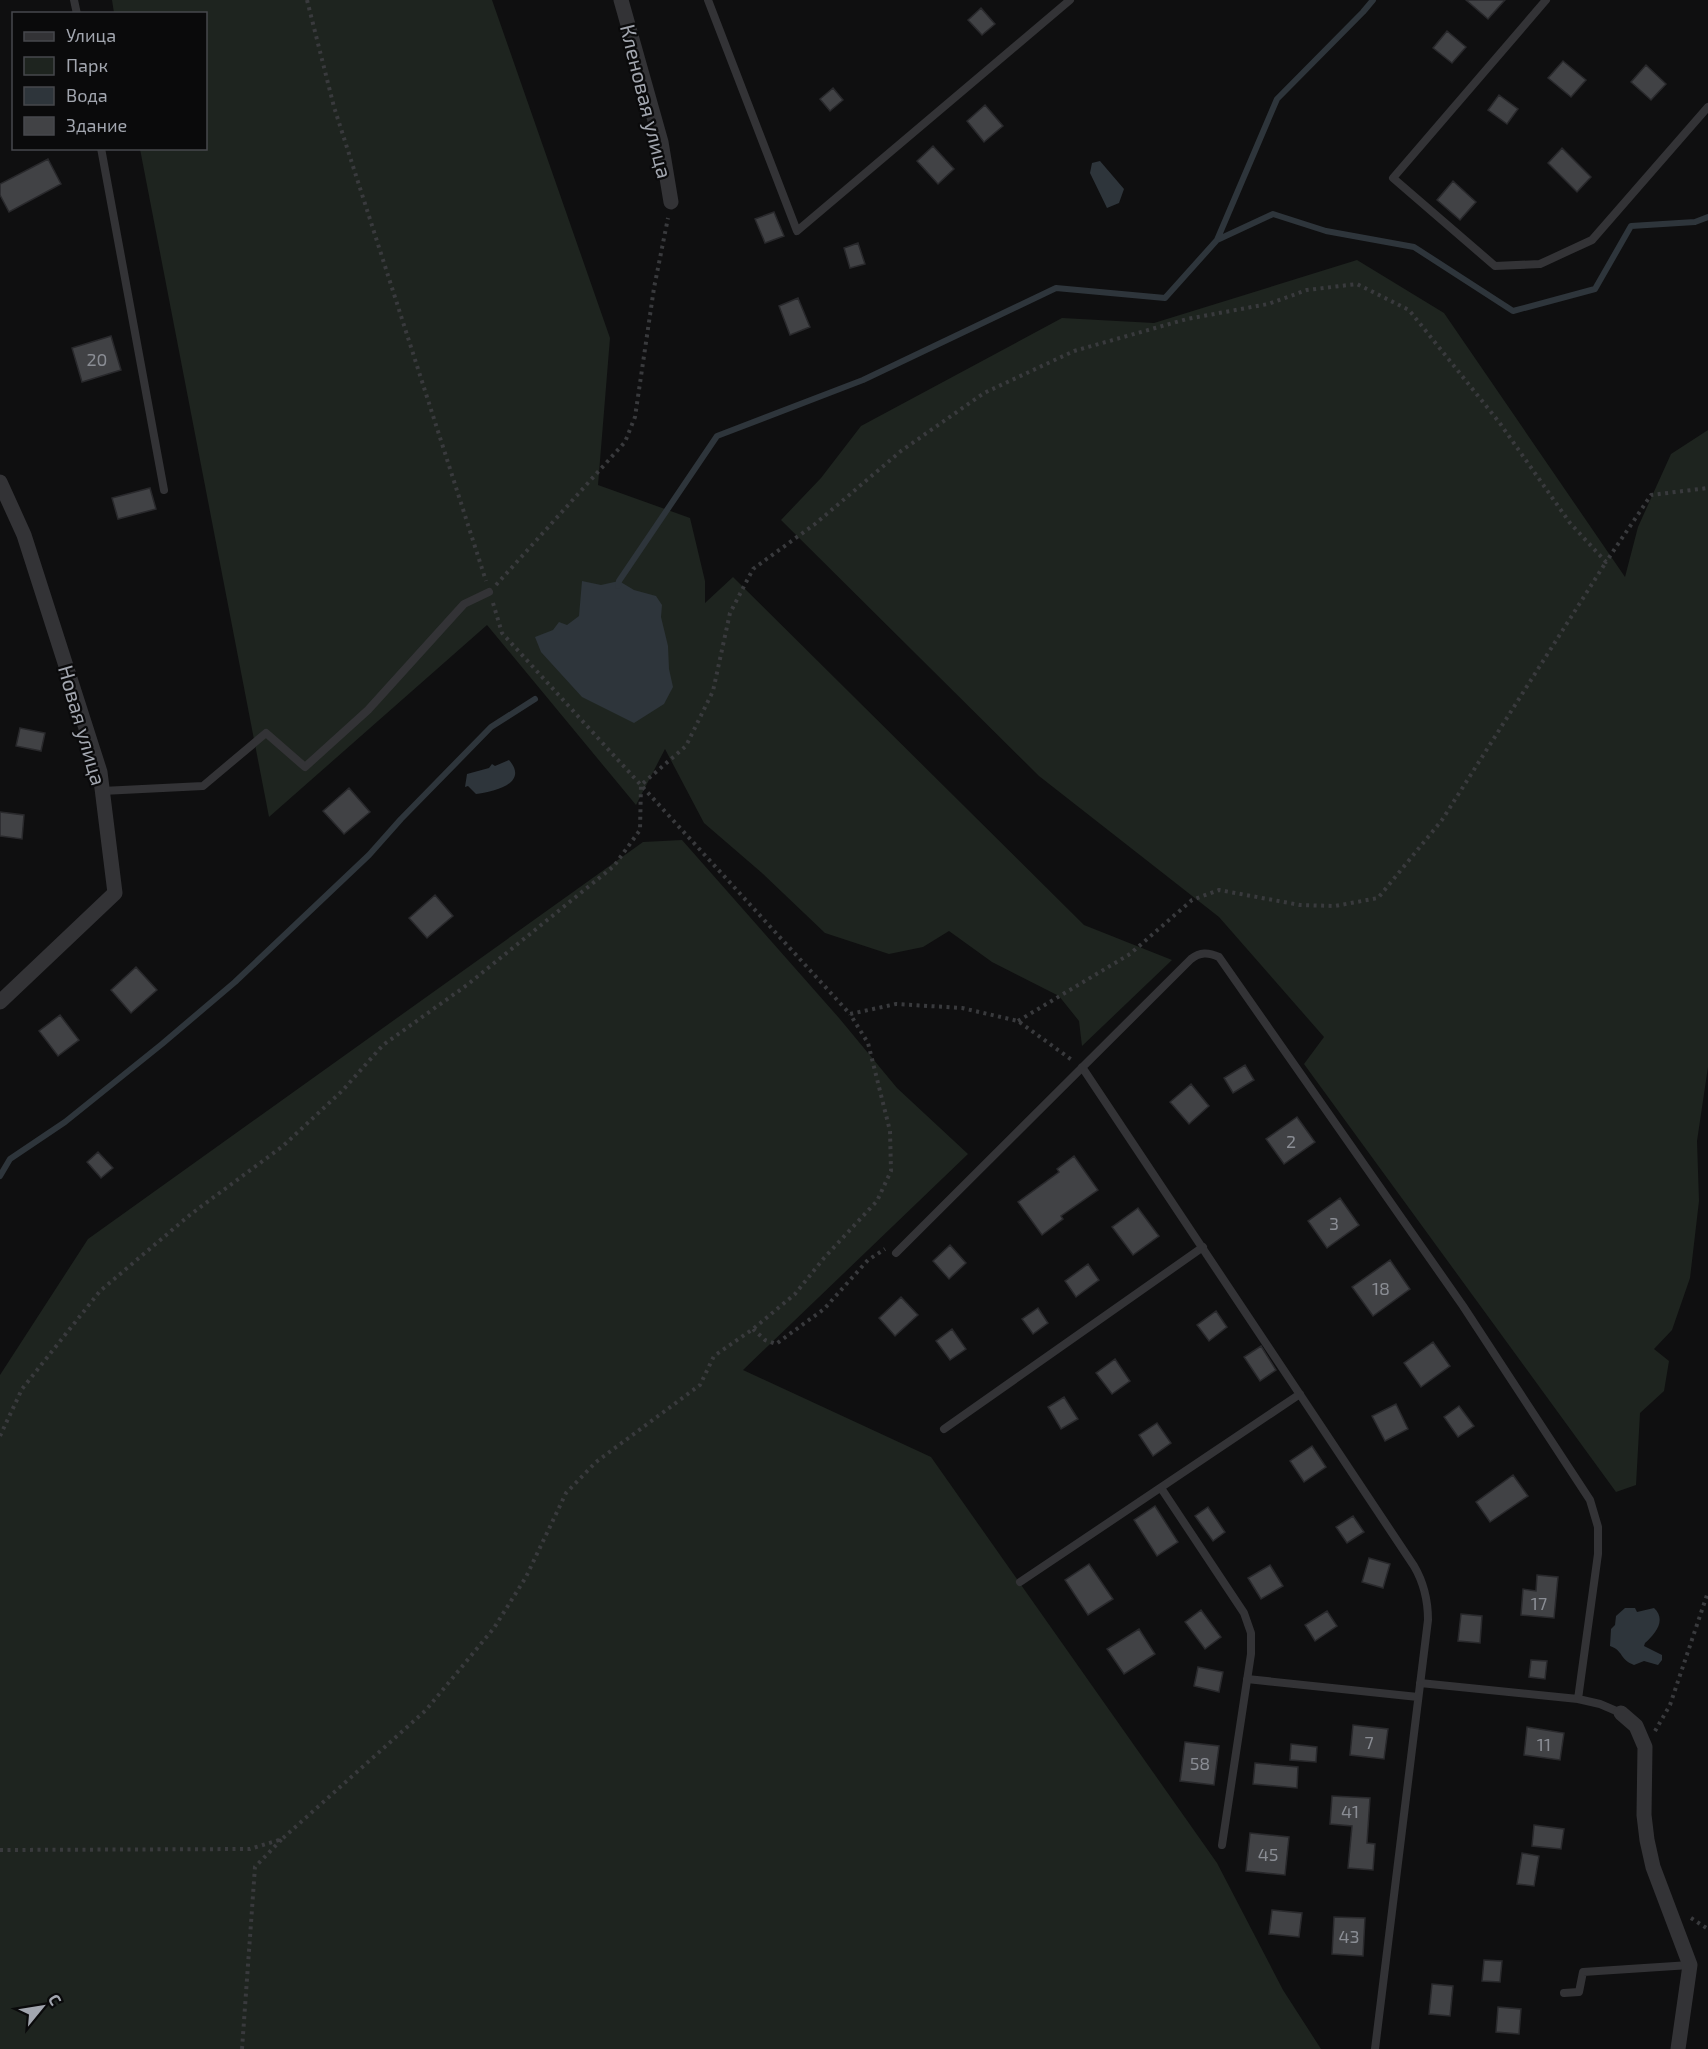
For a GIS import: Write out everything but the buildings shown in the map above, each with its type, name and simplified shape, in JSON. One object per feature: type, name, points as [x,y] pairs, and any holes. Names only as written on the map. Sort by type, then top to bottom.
[{"type":"street","name":"Кленовая улица","points":[[621,0],[661,142],[671,202]]},
{"type":"street","name":"Новая улица","points":[[0,482],[24,535],[100,772],[115,892],[0,1002]]},
{"type":"street","points":[[1621,1713],[1636,1726],[1645,1747],[1644,1815],[1647,1840],[1653,1867],[1690,1965],[1678,2049]]},
{"type":"lane","points":[[708,0],[797,231],[1070,0]]},
{"type":"lane","points":[[1546,0],[1393,178],[1495,266],[1540,264],[1592,240],[1708,107]]},
{"type":"lane","points":[[101,150],[164,490]]},
{"type":"lane","points":[[102,791],[203,786],[266,734],[304,767],[368,710],[464,604],[489,592]]},
{"type":"lane","points":[[896,1253],[1195,956],[1201,953],[1213,954],[1225,963],[1463,1306],[1590,1500],[1598,1527],[1598,1554],[1578,1699]]},
{"type":"lane","points":[[1082,1067],[1414,1566],[1424,1586],[1428,1620],[1375,2049]]},
{"type":"lane","points":[[944,1429],[1203,1247]]},
{"type":"lane","points":[[1020,1582],[1300,1394]]},
{"type":"lane","points":[[1161,1488],[1244,1613],[1252,1643],[1222,1845]]},
{"type":"lane","points":[[1247,1679],[1418,1697]]},
{"type":"lane","points":[[1420,1683],[1578,1699],[1600,1704],[1621,1713]]},
{"type":"lane","points":[[1564,1994],[1579,1992],[1583,1972],[1690,1965]]},
{"type":"path","points":[[242,2049],[255,1867],[282,1839],[426,1710],[494,1628],[526,1577],[566,1493],[596,1462],[700,1384],[714,1356],[753,1329],[795,1294],[824,1258],[877,1201],[891,1171],[890,1131],[868,1043],[850,1014],[502,633],[334,107],[307,0]]},
{"type":"path","points":[[489,592],[625,442],[635,417],[654,288],[671,202]]},
{"type":"path","points":[[0,1436],[22,1389],[100,1291],[191,1214],[283,1146],[343,1090],[383,1045],[467,985],[614,866],[640,830],[641,785],[686,746],[712,691],[730,613],[753,569],[815,525],[901,451],[984,393],[1074,351],[1187,319],[1268,304],[1307,290],[1357,284],[1408,310],[1499,422],[1570,523],[1606,562]]},
{"type":"path","points":[[1018,1021],[1130,954],[1192,900],[1219,890],[1300,905],[1335,906],[1378,898],[1442,820],[1606,562],[1652,495],[1708,488]]},
{"type":"path","points":[[850,1014],[896,1004],[962,1008],[1018,1021],[1082,1067]]},
{"type":"path","points":[[753,1329],[765,1340],[776,1344],[824,1309],[868,1260],[890,1246],[896,1253]]},
{"type":"path","points":[[1645,1747],[1670,1705],[1708,1592]]},
{"type":"path","points":[[0,1850],[250,1850],[282,1839]]},
{"type":"green space","points":[[112,0],[492,0],[610,338],[598,485],[690,518],[705,581],[705,603],[733,577],[1084,925],[1172,960],[1082,1046],[1079,1021],[1059,996],[992,962],[949,931],[923,947],[889,954],[825,933],[762,873],[704,823],[665,749],[636,805],[487,625],[269,817],[140,150],[207,150],[207,12],[114,12]]},
{"type":"green space","points":[[1357,260],[1444,313],[1625,577],[1638,527],[1671,454],[1708,430],[1708,1067],[1697,1141],[1699,1201],[1690,1278],[1672,1330],[1654,1349],[1669,1361],[1664,1391],[1640,1413],[1636,1485],[1616,1492],[1304,1064],[1324,1037],[1219,917],[1039,776],[781,520],[821,478],[861,426],[1062,318],[1154,323]]},
{"type":"green space","points":[[682,840],[839,1018],[897,1088],[968,1154],[743,1370],[931,1457],[1217,1863],[1283,1990],[1321,2049],[0,2049],[0,1375],[88,1239],[643,842]]},
{"type":"water","points":[[1100,161],[1124,189],[1119,203],[1107,208],[1090,173],[1092,163]]},
{"type":"water","points":[[582,581],[601,585],[619,581],[634,590],[656,596],[662,605],[661,617],[668,646],[673,687],[664,704],[634,723],[582,697],[541,652],[535,637],[553,630],[559,622],[567,625],[579,616]]},
{"type":"water","points":[[509,760],[515,775],[506,785],[499,789],[476,794],[468,786],[465,787],[467,774]]},
{"type":"water","points":[[1625,1608],[1635,1608],[1637,1612],[1654,1608],[1658,1613],[1660,1622],[1658,1627],[1644,1646],[1662,1655],[1662,1660],[1658,1665],[1644,1661],[1634,1665],[1626,1660],[1618,1650],[1610,1646],[1611,1629],[1615,1625],[1616,1616]]},
{"type":"waterway","points":[[618,586],[619,581],[717,436],[863,380],[1056,288],[1165,298],[1217,240],[1277,99],[1373,0]]},
{"type":"waterway","points":[[1217,240],[1273,214],[1326,231],[1414,247],[1513,311],[1595,289],[1631,226],[1695,222],[1708,217]]},
{"type":"waterway","points":[[0,1176],[10,1159],[65,1122],[235,982],[369,855],[491,727],[535,699]]}]
